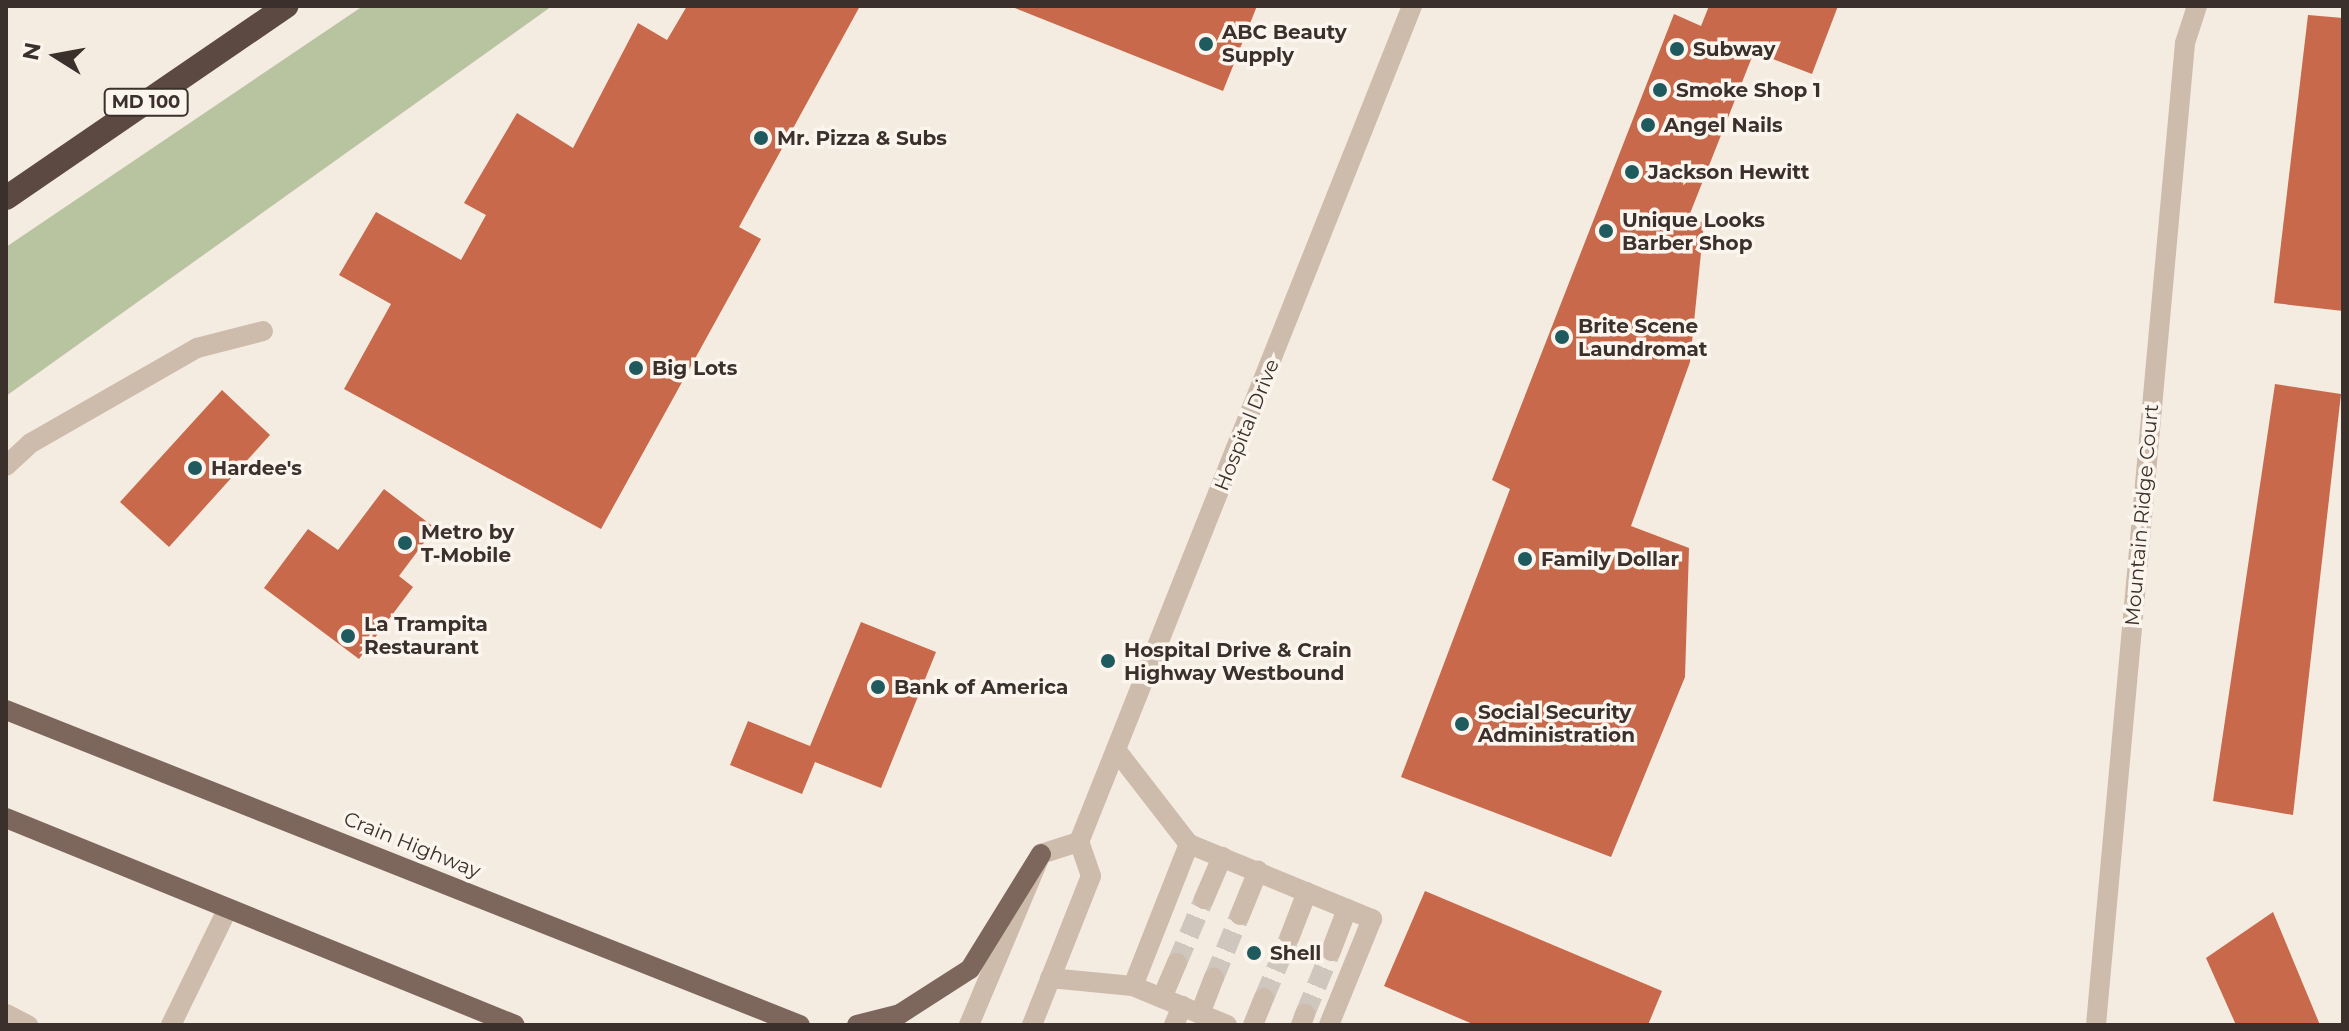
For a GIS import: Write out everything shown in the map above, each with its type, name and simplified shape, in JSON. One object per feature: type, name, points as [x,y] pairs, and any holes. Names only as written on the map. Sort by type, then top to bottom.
[{"type":"highway","name":"MD 100","points":[[6,198],[286,6]]},
{"type":"main road","name":"Crain Highway","points":[[6,710],[800,1025]]},
{"type":"main road","points":[[6,818],[515,1025]]},
{"type":"main road","points":[[857,1025],[900,1014],[970,969],[1041,854]]},
{"type":"street","name":"Hospital Drive","points":[[1079,842],[1412,6]]},
{"type":"street","name":"Mountain Ridge Court","points":[[2096,1025],[2185,43],[2197,6]]},
{"type":"street","points":[[6,466],[31,443],[197,348],[263,331]]},
{"type":"street","points":[[1116,750],[1189,844],[1372,919],[1329,1025]]},
{"type":"street","points":[[969,1025],[1041,854],[1079,842],[1091,876],[1032,1025]]},
{"type":"street","points":[[1133,986],[1189,844]]},
{"type":"street","points":[[1204,899],[1222,857]]},
{"type":"street","points":[[1240,915],[1258,871]]},
{"type":"street","points":[[1290,936],[1307,892]]},
{"type":"street","points":[[171,1025],[228,908]]},
{"type":"street","points":[[1331,951],[1347,909]]},
{"type":"street","points":[[1162,998],[1177,963]]},
{"type":"street","points":[[1050,978],[1133,986],[1162,998],[1185,1015],[1227,1025]]},
{"type":"street","points":[[1185,1015],[1214,978]]},
{"type":"street","points":[[1253,1025],[1264,998]]},
{"type":"street","points":[[6,1014],[28,1025]]},
{"type":"green space","points":[[363,6],[552,6],[6,396],[6,247]]},
{"type":"building","points":[[687,6],[860,6],[739,227],[761,239],[601,529],[344,389],[391,304],[339,275],[376,212],[461,260],[486,215],[464,203],[517,113],[573,148],[638,23],[667,40]]},
{"type":"building","points":[[1010,6],[1257,6],[1223,91]]},
{"type":"building","points":[[1709,6],[1838,6],[1812,74],[1754,52],[1689,216],[1704,223],[1690,362],[1631,526],[1689,548],[1685,677],[1611,857],[1401,777],[1510,489],[1492,480],[1674,14],[1701,26]]},
{"type":"building","points":[[2308,15],[2343,18],[2343,311],[2274,303]]},
{"type":"building","points":[[2275,384],[2341,394],[2293,815],[2213,801]]},
{"type":"building","name":"Hardee's","points":[[222,390],[270,435],[169,547],[120,502]]},
{"type":"building","points":[[384,489],[435,528],[399,576],[413,587],[359,659],[264,588],[308,529],[338,550]]},
{"type":"building","name":"Bank of America","points":[[861,622],[936,652],[881,788],[815,762],[802,794],[730,765],[748,721],[810,746]]},
{"type":"building","points":[[1425,891],[1662,991],[1648,1025],[1475,1025],[1384,986]]},
{"type":"building","points":[[2273,912],[2320,1025],[2236,1025],[2206,958]]},
{"type":"tunnel","points":[[1177,963],[1204,899]]},
{"type":"tunnel","points":[[1214,978],[1240,915]]},
{"type":"tunnel","points":[[1264,998],[1290,936]]},
{"type":"tunnel","points":[[1305,1014],[1331,951]]},
{"type":"place","name":"ABC Beauty Supply","points":[[1206,44]]},
{"type":"place","name":"Subway","points":[[1677,49]]},
{"type":"place","name":"Smoke Shop 1","points":[[1660,90]]},
{"type":"place","name":"Angel Nails","points":[[1648,125]]},
{"type":"place","name":"Mr. Pizza & Subs","points":[[761,138]]},
{"type":"place","name":"Jackson Hewitt","points":[[1632,172]]},
{"type":"place","name":"Unique Looks Barber Shop","points":[[1606,231]]},
{"type":"place","name":"Brite Scene Laundromat","points":[[1562,337]]},
{"type":"place","name":"Big Lots","points":[[636,368]]},
{"type":"place","name":"Hardee's","points":[[195,468]]},
{"type":"place","name":"Metro by T-Mobile","points":[[405,543]]},
{"type":"place","name":"Family Dollar","points":[[1525,559]]},
{"type":"place","name":"La Trampita Restaurant","points":[[348,636]]},
{"type":"place","name":"Hospital Drive & Crain Highway Westbound","points":[[1108,661]]},
{"type":"place","name":"Bank of America","points":[[878,687]]},
{"type":"place","name":"Social Security Administration","points":[[1462,724]]},
{"type":"place","name":"Shell","points":[[1254,953]]}]
